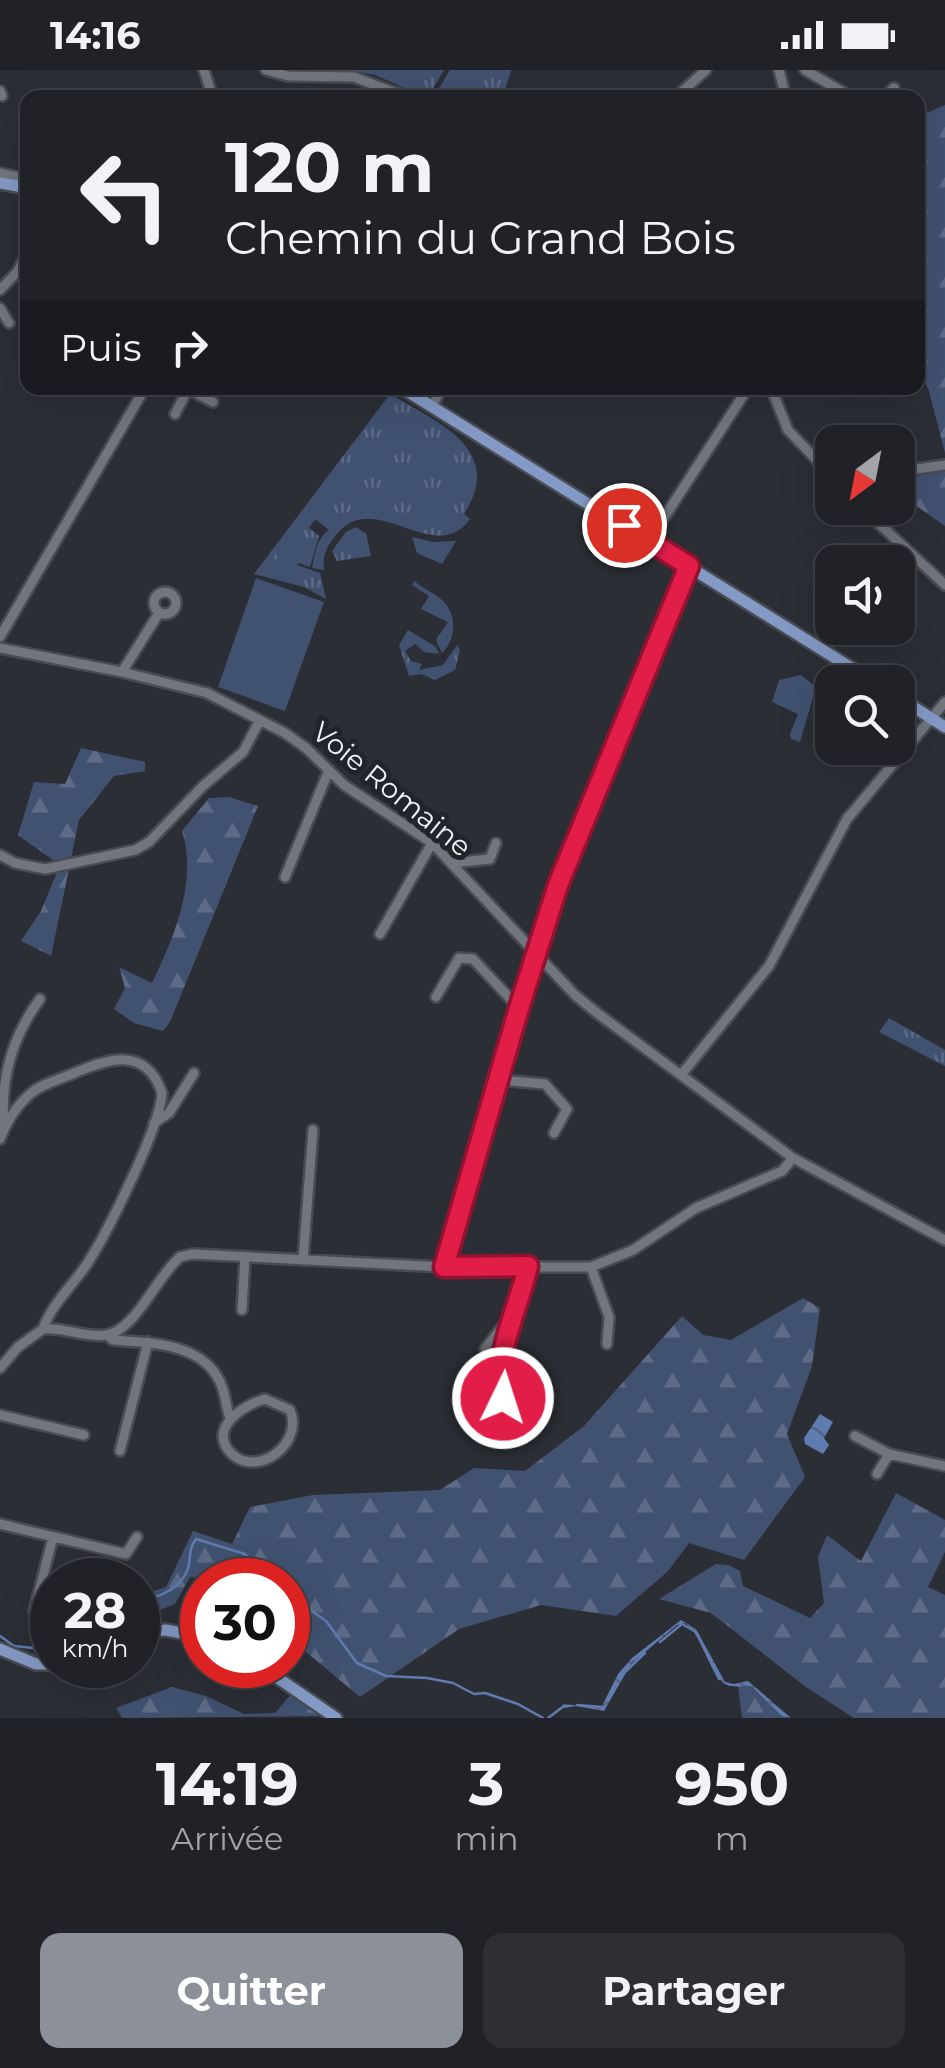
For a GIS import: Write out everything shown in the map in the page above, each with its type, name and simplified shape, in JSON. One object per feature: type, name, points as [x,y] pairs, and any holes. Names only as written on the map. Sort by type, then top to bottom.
[{"type":"main road","points":[[414,395],[847,665]]},
{"type":"main road","points":[[915,708],[939,723]]},
{"type":"main road","points":[[0,1650],[30,1662]]},
{"type":"main road","points":[[292,1688],[336,1718]]},
{"type":"street","points":[[266,70],[288,76],[354,77],[388,90]]},
{"type":"street","points":[[683,90],[706,70]]},
{"type":"street","points":[[779,72],[791,70]]},
{"type":"street","points":[[805,70],[839,90]]},
{"type":"street","points":[[0,290],[20,268]]},
{"type":"street","points":[[0,308],[9,323]]},
{"type":"street","points":[[0,637],[141,395]]},
{"type":"street","points":[[175,414],[184,395]]},
{"type":"street","points":[[200,395],[214,402]]},
{"type":"street","points":[[432,406],[438,395]]},
{"type":"street","points":[[649,540],[743,395]]},
{"type":"street","points":[[774,395],[788,430],[815,458]]},
{"type":"street","points":[[915,469],[945,465]]},
{"type":"street","points":[[880,525],[945,585]]},
{"type":"street","points":[[444,1267],[558,885],[689,566]]},
{"type":"street","points":[[122,672],[160,612]]},
{"type":"street","name":"Voie Romaine","points":[[0,648],[122,672],[206,694],[299,742],[344,785],[432,843],[576,995],[793,1158],[945,1240]]},
{"type":"street","points":[[681,1075],[769,966],[847,819],[939,723],[945,702]]},
{"type":"street","points":[[0,855],[15,863],[46,869],[135,850],[149,842],[190,798],[243,752],[260,720]]},
{"type":"street","points":[[285,878],[329,770]]},
{"type":"street","points":[[380,934],[432,843]]},
{"type":"street","points":[[452,863],[490,859],[496,843]]},
{"type":"street","points":[[436,997],[459,958],[466,956],[519,1008]]},
{"type":"street","points":[[4,1126],[0,1096],[3,1076],[20,1029],[40,998]]},
{"type":"street","points":[[0,1139],[4,1126],[32,1092],[100,1062],[119,1058],[138,1064],[158,1083],[161,1104],[104,1233],[43,1328],[18,1347],[0,1368]]},
{"type":"street","points":[[154,1123],[169,1113],[194,1073]]},
{"type":"street","points":[[498,1080],[545,1084],[567,1109],[554,1133]]},
{"type":"street","points":[[303,1260],[313,1130]]},
{"type":"street","points":[[108,1335],[130,1320],[180,1257],[444,1267],[590,1267],[633,1250],[696,1208],[782,1171],[793,1158]]},
{"type":"street","points":[[242,1310],[245,1257]]},
{"type":"street","points":[[484,1349],[512,1315],[522,1296],[528,1266]]},
{"type":"street","points":[[590,1267],[609,1317],[607,1344]]},
{"type":"street","points":[[512,1315],[500,1387],[512,1413]]},
{"type":"street","points":[[43,1328],[108,1335],[113,1340],[148,1342],[190,1352],[205,1362],[222,1388],[230,1418],[226,1443],[233,1454],[244,1459],[264,1459],[276,1454],[293,1433],[290,1410],[264,1399],[239,1408],[230,1418]]},
{"type":"street","points":[[120,1451],[148,1342]]},
{"type":"street","points":[[0,1416],[84,1435]]},
{"type":"street","points":[[855,1436],[890,1454],[945,1466]]},
{"type":"street","points":[[876,1474],[890,1454]]},
{"type":"street","points":[[0,1524],[126,1554],[137,1538]]},
{"type":"street","points":[[48,1558],[53,1537]]},
{"type":"green space","points":[[348,70],[444,70],[432,90],[409,90],[375,75]]},
{"type":"green space","points":[[450,70],[511,70],[505,90],[438,90]]},
{"type":"green space","points":[[945,105],[945,453],[925,382],[925,114]]},
{"type":"green space","points":[[389,395],[445,427],[471,455],[477,472],[475,491],[464,514],[470,519],[456,532],[439,536],[368,519],[351,522],[330,543],[324,570],[312,568],[319,542],[329,530],[315,519],[309,528],[319,536],[310,567],[298,563],[309,548],[285,580],[297,565],[320,573],[326,599],[304,587],[254,574]]},
{"type":"green space","points":[[945,470],[945,526],[915,505],[915,476]]},
{"type":"green space","points":[[356,527],[366,534],[371,556],[337,561],[332,551],[346,532]]},
{"type":"green space","points":[[293,536],[309,548],[286,581],[269,569]]},
{"type":"green space","points":[[412,537],[433,542],[456,541],[442,564],[417,553]]},
{"type":"green space","points":[[256,578],[324,602],[285,711],[218,687]]},
{"type":"green space","points":[[414,581],[442,600],[451,613],[452,634],[442,653],[436,640],[448,622],[421,609],[429,596],[412,585]]},
{"type":"green space","points":[[408,630],[436,647],[439,654],[424,652],[415,644],[405,651],[411,661],[422,664],[419,670],[443,665],[457,645],[460,650],[455,670],[435,680],[422,674],[409,676],[399,645]]},
{"type":"green space","points":[[801,675],[815,686],[800,742],[791,739],[790,734],[798,714],[772,702],[779,680]]},
{"type":"green space","points":[[81,748],[145,762],[145,771],[114,776],[79,820],[51,956],[21,941],[41,911],[60,865],[18,835],[34,782],[65,784]]},
{"type":"green space","points":[[229,797],[258,806],[170,1022],[163,1031],[134,1023],[114,1009],[125,988],[119,967],[152,983],[175,928],[185,889],[187,869],[182,831],[209,798]]},
{"type":"green space","points":[[889,1018],[945,1050],[945,1066],[879,1032]]},
{"type":"green space","points":[[803,1298],[820,1308],[812,1366],[787,1434],[805,1477],[744,1560],[689,1543],[668,1571],[616,1616],[541,1605],[459,1629],[360,1697],[310,1655],[310,1558],[180,1558],[180,1595],[175,1604],[160,1610],[160,1589],[166,1587],[193,1531],[232,1544],[250,1507],[313,1495],[440,1490],[474,1468],[525,1471],[584,1426],[682,1316],[703,1335],[731,1340]]},
{"type":"green space","points":[[896,1493],[945,1520],[945,1552],[928,1587],[945,1595],[945,1718],[854,1718],[806,1687],[711,1613],[659,1599],[716,1564],[728,1565],[740,1571],[743,1586],[810,1618],[824,1603],[818,1557],[827,1535],[861,1561]]},
{"type":"green space","points":[[738,1685],[751,1687],[787,1718],[742,1718]]},
{"type":"green space","points":[[172,1687],[206,1696],[244,1714],[275,1713],[292,1693],[324,1716],[122,1718],[116,1708]]},
{"type":"water","points":[[820,1414],[833,1422],[824,1438],[829,1445],[823,1454],[805,1444],[804,1438]]},
{"type":"water","points":[[681,1620],[696,1629],[725,1682],[748,1681],[791,1718],[782,1716],[752,1687],[730,1686],[721,1681],[685,1623],[677,1625],[631,1664],[604,1711],[564,1708],[563,1704],[601,1708],[618,1674],[632,1658]]},
{"type":"waterway","points":[[190,1558],[196,1539],[248,1558]]},
{"type":"waterway","points":[[160,1594],[180,1582]]},
{"type":"waterway","points":[[310,1610],[326,1621],[357,1663],[386,1676],[453,1683],[474,1694],[485,1693],[518,1704],[543,1718]]},
{"type":"waterway","points":[[660,1642],[682,1624],[696,1632],[719,1679]]},
{"type":"waterway","points":[[0,1636],[14,1646],[30,1648]]},
{"type":"waterway","points":[[622,1675],[645,1653]]},
{"type":"waterway","points":[[577,1705],[602,1707]]},
{"type":"waterway","points":[[548,1718],[564,1706]]},
{"type":"route","points":[[503,1398],[500,1387],[512,1315],[522,1296],[528,1266],[444,1267],[558,885],[689,566],[624,525]]}]
